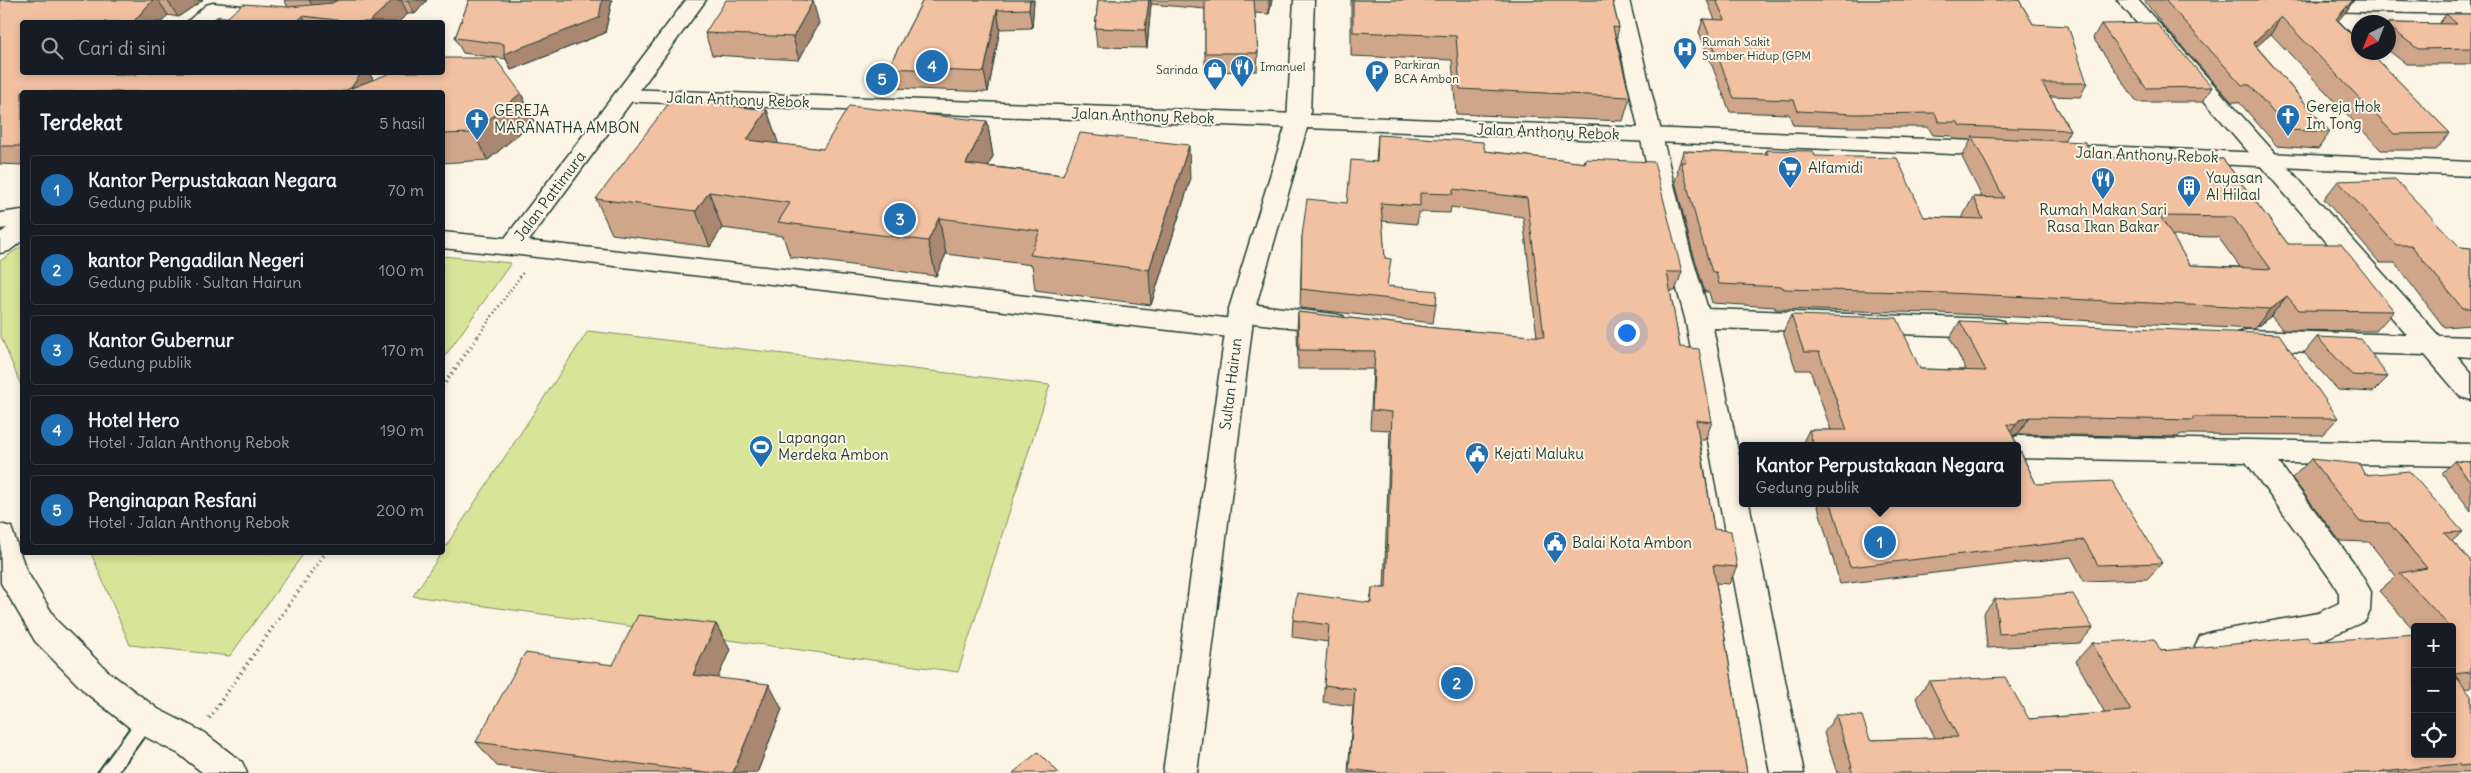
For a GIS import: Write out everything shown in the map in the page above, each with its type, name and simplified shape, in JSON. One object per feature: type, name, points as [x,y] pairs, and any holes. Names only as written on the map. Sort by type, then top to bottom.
[{"type":"street","name":"Jalan Pattimura","points":[[511,247],[696,0]]},
{"type":"street","name":"Sultan Hairun","points":[[1180,773],[1240,320],[1298,121],[1304,0]]},
{"type":"street","points":[[1619,0],[1678,250],[1698,318],[1787,773]]},
{"type":"street","points":[[2127,0],[2471,390]]},
{"type":"street","points":[[2289,5],[2471,8]]},
{"type":"street","points":[[211,11],[297,17]]},
{"type":"street","name":"Jalan Anthony Rebok","points":[[625,96],[2268,159],[2471,169]]},
{"type":"street","points":[[0,221],[20,218]]},
{"type":"street","points":[[0,245],[20,231]]},
{"type":"street","points":[[445,240],[1240,320],[1355,326]]},
{"type":"street","points":[[1698,318],[2022,329]]},
{"type":"street","points":[[2226,339],[2471,347]]},
{"type":"street","points":[[2021,447],[2471,455]]},
{"type":"street","points":[[2211,646],[2322,626],[2354,610],[2355,592],[2343,572],[2254,451]]},
{"type":"street","points":[[0,536],[12,574],[46,631],[98,683],[146,720],[191,743],[230,773]]},
{"type":"lane","points":[[107,773],[146,720]]},
{"type":"path","points":[[445,383],[539,250]]},
{"type":"path","points":[[191,743],[324,555]]},
{"type":"green space","points":[[20,247],[20,383],[0,334],[0,261]]},
{"type":"green space","points":[[445,256],[511,263],[445,356]]},
{"type":"green space","name":"Lapangan Merdeka Ambon","points":[[588,331],[1050,385],[958,672],[413,596],[440,555],[445,555],[445,548]]},
{"type":"green space","points":[[92,555],[303,555],[230,656],[130,645]]},
{"type":"building","points":[[0,0],[153,0],[135,20],[20,20],[20,75],[360,75],[351,88],[346,90],[20,90],[20,146],[0,146]]},
{"type":"building","points":[[338,0],[393,0],[371,20],[336,20],[303,16],[298,20],[224,20],[243,4],[289,7],[332,3]]},
{"type":"building","points":[[469,0],[602,0],[599,18],[504,54],[504,44],[455,38]]},
{"type":"building","points":[[726,0],[813,1],[793,37],[705,33]]},
{"type":"building","points":[[923,0],[1030,0],[1029,9],[997,10],[984,72],[888,68]]},
{"type":"building","points":[[1098,0],[1149,0],[1145,30],[1095,28]]},
{"type":"building","points":[[1205,0],[1254,0],[1258,53],[1205,53]]},
{"type":"building","points":[[1353,0],[1612,0],[1619,28],[1613,27],[1630,97],[1460,89],[1456,36],[1353,32]]},
{"type":"building","points":[[1716,0],[2019,0],[2033,24],[2068,26],[2087,83],[2042,83],[2070,130],[1960,126],[1958,122],[1939,122],[1935,113],[1854,114],[1798,111],[1794,100],[1734,98],[1703,19],[1725,20]]},
{"type":"building","points":[[2165,0],[2353,0],[2336,19],[2351,34],[2351,60],[2378,60],[2450,133],[2394,134],[2281,17],[2253,43],[2330,132],[2288,130],[2250,85],[2242,85]]},
{"type":"building","points":[[2446,14],[2471,14],[2471,48],[2418,49],[2396,32],[2396,23],[2457,24]]},
{"type":"building","points":[[2156,23],[2212,87],[2146,88],[2101,24]]},
{"type":"building","points":[[445,58],[495,58],[521,93],[473,133],[445,134],[445,90],[346,90],[385,75],[445,75]]},
{"type":"building","points":[[672,99],[767,110],[747,140],[823,149],[849,106],[987,121],[966,164],[1063,175],[1080,133],[1189,145],[1149,270],[1030,255],[1040,231],[939,218],[928,241],[778,222],[790,203],[709,192],[696,211],[596,199]]},
{"type":"building","points":[[1378,135],[1483,142],[1485,151],[1586,163],[1585,159],[1654,162],[1682,272],[1667,272],[1680,347],[1699,349],[1712,422],[1696,420],[1714,529],[1731,531],[1737,567],[1713,565],[1747,773],[1381,773],[1349,769],[1355,689],[1324,685],[1329,625],[1293,620],[1297,593],[1371,603],[1372,588],[1386,588],[1392,412],[1372,410],[1375,351],[1299,350],[1298,312],[1435,328],[1544,337],[1527,198],[1453,189],[1453,194],[1420,193],[1420,206],[1381,203],[1385,258],[1391,259],[1387,286],[1437,291],[1436,304],[1301,289],[1302,236],[1307,199],[1347,203],[1351,160],[1377,162]]},
{"type":"building","points":[[1972,137],[2085,142],[2094,158],[2223,159],[2288,244],[2341,244],[2394,311],[2299,310],[2287,296],[2270,309],[1949,293],[1784,289],[1783,287],[1719,284],[1716,272],[1712,272],[1681,162],[1686,162],[1683,151],[1768,154],[1766,150],[1813,151],[1815,156],[1897,158],[1924,217],[1983,219],[1973,197],[2004,198]],"holes":[[[2160,216],[2233,217],[2271,269],[2190,265]]]},
{"type":"building","points":[[2395,179],[2460,247],[2471,248],[2471,308],[2462,308],[2411,245],[2396,245],[2338,181]]},
{"type":"building","points":[[1791,315],[1897,318],[1920,369],[1986,371],[1960,321],[2279,334],[2338,418],[2193,417],[2193,420],[2030,417],[2019,420],[2016,425],[2007,424],[2016,442],[1813,442],[1809,430],[1847,430],[1819,352],[1804,352]]},
{"type":"building","points":[[2317,337],[2361,339],[2388,377],[2352,375]]},
{"type":"building","points":[[2021,453],[2036,484],[2112,481],[2162,563],[2098,565],[2084,540],[1850,567],[1832,507],[2021,507]]},
{"type":"building","points":[[2311,459],[2359,464],[2365,475],[2409,471],[2463,532],[2444,533],[2471,561],[2471,672],[2456,674],[2456,623],[2446,623],[2400,573],[2427,568],[2389,523],[2360,522]]},
{"type":"building","points":[[2454,461],[2471,462],[2471,482]]},
{"type":"building","points":[[2073,594],[2093,628],[1999,634],[1995,599]]},
{"type":"building","points":[[638,615],[716,624],[693,675],[769,684],[733,773],[706,773],[476,742],[525,653],[613,665]]},
{"type":"building","points":[[2411,634],[2411,758],[2456,758],[2456,677],[2471,696],[2471,765],[2460,766],[2459,764],[2372,773],[1853,773],[1836,715],[1862,716],[1870,740],[1958,737],[1929,681],[2005,677],[2029,719],[2131,711],[2092,643],[2154,639],[2161,651],[2307,637],[2311,642]]},
{"type":"building","points":[[1038,752],[1059,773],[1013,773]]},
{"type":"place","name":"Hotel Hero","points":[[932,66]]},
{"type":"place","name":"Rumah Sakit Sumber Hidup (GPM","points":[[1685,70]]},
{"type":"place","name":"Penginapan Resfani","points":[[882,79]]},
{"type":"place","name":"Imanuel","points":[[1242,88]]},
{"type":"place","name":"Sarinda","points":[[1215,91]]},
{"type":"place","name":"Parkiran BCA Ambon","points":[[1377,93]]},
{"type":"place","name":"Gereja Hok Im Tong","points":[[2288,137]]},
{"type":"place","name":"GEREJA MARANATHA AMBON","points":[[477,141]]},
{"type":"place","name":"Alfamidi","points":[[1790,189]]},
{"type":"place","name":"Rumah Makan Sari Rasa Ikan Bakar","points":[[2103,200]]},
{"type":"place","name":"Yayasan Al Hilaal","points":[[2189,208]]},
{"type":"place","name":"Kantor Gubernur","points":[[900,219]]},
{"type":"place","name":"Lapangan Merdeka Ambon","points":[[761,468]]},
{"type":"place","name":"Kejati Maluku","points":[[1477,475]]},
{"type":"place","name":"Kantor Perpustakaan Negara","points":[[1880,542]]},
{"type":"place","name":"Balai Kota Ambon","points":[[1555,564]]},
{"type":"place","name":"kantor Pengadilan Negeri","points":[[1457,683]]}]
